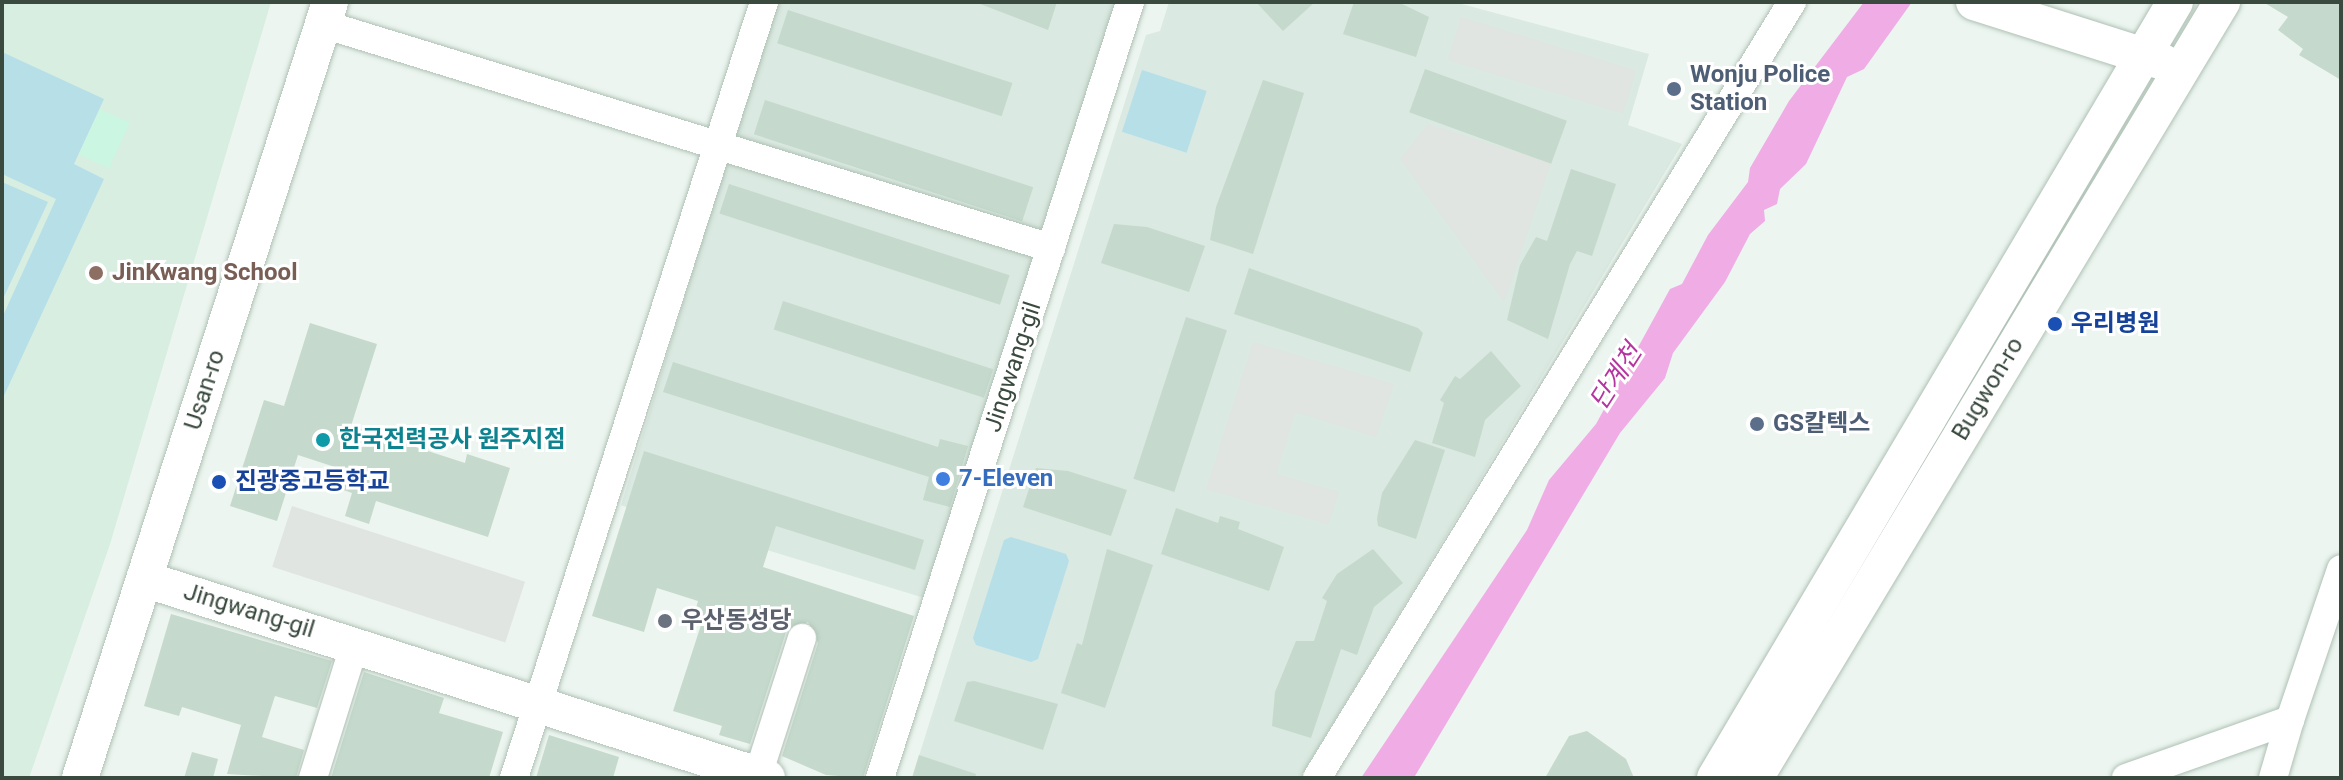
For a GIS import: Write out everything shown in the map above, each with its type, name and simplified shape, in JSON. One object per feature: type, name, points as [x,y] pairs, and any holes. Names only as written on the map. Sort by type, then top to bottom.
[{"type":"street","points":[[514,778],[764,2]]},
{"type":"street","name":"Jingwang-gil","points":[[880,778],[1130,2]]},
{"type":"street","points":[[1317,778],[1792,2]]},
{"type":"street","points":[[1974,2],[2180,68]]},
{"type":"street","name":"Bugwon-ro","points":[[1715,778],[2175,2]]},
{"type":"street","name":"Bugwon-ro","points":[[1755,778],[2222,2]]},
{"type":"street","points":[[326,13],[716,145],[1051,248]]},
{"type":"street","name":"Usan-ro","points":[[80,778],[326,13]]},
{"type":"street","points":[[2273,778],[2341,569]]},
{"type":"street","name":"Jingwang-gil","points":[[144,579],[355,643],[720,770],[762,776],[802,638]]},
{"type":"street","points":[[313,778],[355,643]]},
{"type":"street","points":[[2126,778],[2290,720]]},
{"type":"shaded area","name":"JinKwang School","points":[[2,2],[271,2],[110,544],[29,778],[2,778]]},
{"type":"shaded area","points":[[774,2],[1119,2],[1047,236],[730,140]]},
{"type":"shaded area","points":[[1169,2],[1454,2],[1649,54],[1628,125],[1682,144],[1300,778],[912,778],[1146,35],[1160,31]]},
{"type":"shaded area","points":[[1864,2],[1912,2],[1864,69],[1847,77],[1806,164],[1780,189],[1777,204],[1764,210],[1765,221],[1750,234],[1725,282],[1673,353],[1665,378],[1620,433],[1415,776],[1361,778],[1527,530],[1549,480],[1596,424],[1670,289],[1682,284],[1708,235],[1748,182],[1750,168],[1789,101]]},
{"type":"shaded area","points":[[1461,17],[1636,71],[1623,114],[1448,60]]},
{"type":"shaded area","points":[[2,52],[104,99],[74,164],[104,179],[2,400],[2,318],[56,199],[2,174]]},
{"type":"shaded area","points":[[1142,70],[1207,91],[1187,153],[1122,132]]},
{"type":"shaded area","points":[[1428,124],[1551,163],[1504,302],[1400,159]]},
{"type":"shaded area","points":[[726,162],[1036,257],[931,600],[621,505]]},
{"type":"shaded area","points":[[2,182],[48,202],[2,301]]},
{"type":"shaded area","points":[[1253,342],[1394,384],[1376,437],[1295,412],[1276,474],[1339,492],[1328,524],[1206,489]]},
{"type":"shaded area","points":[[292,506],[525,582],[505,643],[272,567]]},
{"type":"shaded area","points":[[1011,537],[1066,554],[1069,561],[1038,659],[1031,662],[976,645],[973,638],[1004,540]]},
{"type":"sand","points":[[100,109],[130,123],[109,168],[79,154]]},
{"type":"building","points":[[975,2],[1057,2],[1048,30]]},
{"type":"building","points":[[1256,2],[1315,2],[1283,31]]},
{"type":"building","points":[[1354,2],[1398,2],[1429,17],[1416,57],[1343,34]]},
{"type":"building","points":[[2263,2],[2341,2],[2341,80],[2299,55],[2303,49],[2278,30],[2288,17]]},
{"type":"building","points":[[788,10],[1012,83],[1002,116],[777,43]]},
{"type":"building","points":[[1425,69],[1567,121],[1551,164],[1409,112]]},
{"type":"building","points":[[1263,80],[1304,93],[1253,254],[1210,240],[1216,207]]},
{"type":"building","points":[[765,100],[1033,187],[1022,221],[754,134]]},
{"type":"building","points":[[1571,169],[1616,184],[1592,256],[1577,251],[1570,264],[1548,339],[1507,320],[1520,265],[1536,237],[1547,241]]},
{"type":"building","points":[[729,184],[1010,275],[1000,305],[719,213]]},
{"type":"building","points":[[1114,224],[1147,227],[1205,246],[1189,292],[1101,263]]},
{"type":"building","points":[[1249,268],[1418,328],[1423,333],[1410,372],[1234,314]]},
{"type":"building","points":[[783,301],[993,369],[984,398],[774,330]]},
{"type":"building","points":[[1186,317],[1227,330],[1174,492],[1133,479]]},
{"type":"building","name":"한국전력공사 원주지점","points":[[310,323],[377,344],[351,426],[465,463],[467,454],[510,468],[488,537],[376,501],[369,524],[345,516],[352,493],[335,487],[341,469],[298,455],[277,521],[230,506],[264,400],[284,406]]},
{"type":"building","points":[[1491,351],[1521,386],[1485,420],[1475,457],[1432,443],[1444,403],[1440,400],[1455,376],[1460,379]]},
{"type":"building","points":[[673,362],[938,447],[940,439],[968,446],[950,507],[923,500],[929,477],[663,392]]},
{"type":"building","points":[[1415,440],[1445,450],[1416,539],[1378,526],[1377,519],[1382,493]]},
{"type":"building","points":[[644,451],[924,540],[915,570],[776,526],[763,567],[914,616],[863,778],[826,775],[782,756],[818,643],[808,622],[786,632],[750,744],[719,735],[722,726],[673,711],[702,622],[693,619],[698,601],[657,588],[644,632],[592,616]]},
{"type":"building","points":[[1036,468],[1068,471],[1127,490],[1111,536],[1023,507]]},
{"type":"building","points":[[1176,508],[1218,523],[1220,516],[1240,522],[1238,529],[1284,547],[1269,591],[1161,554]]},
{"type":"building","points":[[1107,549],[1153,565],[1105,708],[1061,693],[1077,643],[1082,645]]},
{"type":"building","points":[[1373,549],[1403,583],[1374,607],[1357,655],[1341,649],[1311,738],[1272,726],[1275,692],[1296,641],[1314,641],[1327,601],[1322,598],[1337,574]]},
{"type":"building","points":[[171,614],[332,661],[317,708],[275,696],[262,737],[304,750],[296,778],[227,774],[241,725],[182,707],[179,716],[144,706]]},
{"type":"building","points":[[364,672],[444,698],[439,713],[503,732],[489,778],[331,778]]},
{"type":"building","points":[[974,681],[1058,704],[1043,750],[954,721],[967,682]]},
{"type":"building","points":[[1587,731],[1626,759],[1634,778],[1545,778],[1569,736]]},
{"type":"building","points":[[549,735],[619,757],[613,778],[536,778]]},
{"type":"building","points":[[192,752],[218,759],[213,778],[184,778]]},
{"type":"building","points":[[919,755],[976,774],[975,778],[912,778]]},
{"type":"place","name":"Wonju Police Station","points":[[1674,89]]},
{"type":"place","name":"JinKwang School","points":[[96,273]]},
{"type":"place","name":"우리병원","points":[[2055,324]]},
{"type":"place","name":"GS칼텍스","points":[[1757,424]]},
{"type":"place","name":"한국전력공사 원주지점","points":[[323,440]]},
{"type":"place","name":"7-Eleven","points":[[943,479]]},
{"type":"place","name":"진광중고등학교","points":[[219,482]]},
{"type":"place","name":"우산동성당","points":[[665,621]]},
{"type":"water label","name":"단계천","points":[[1616,377]]}]
